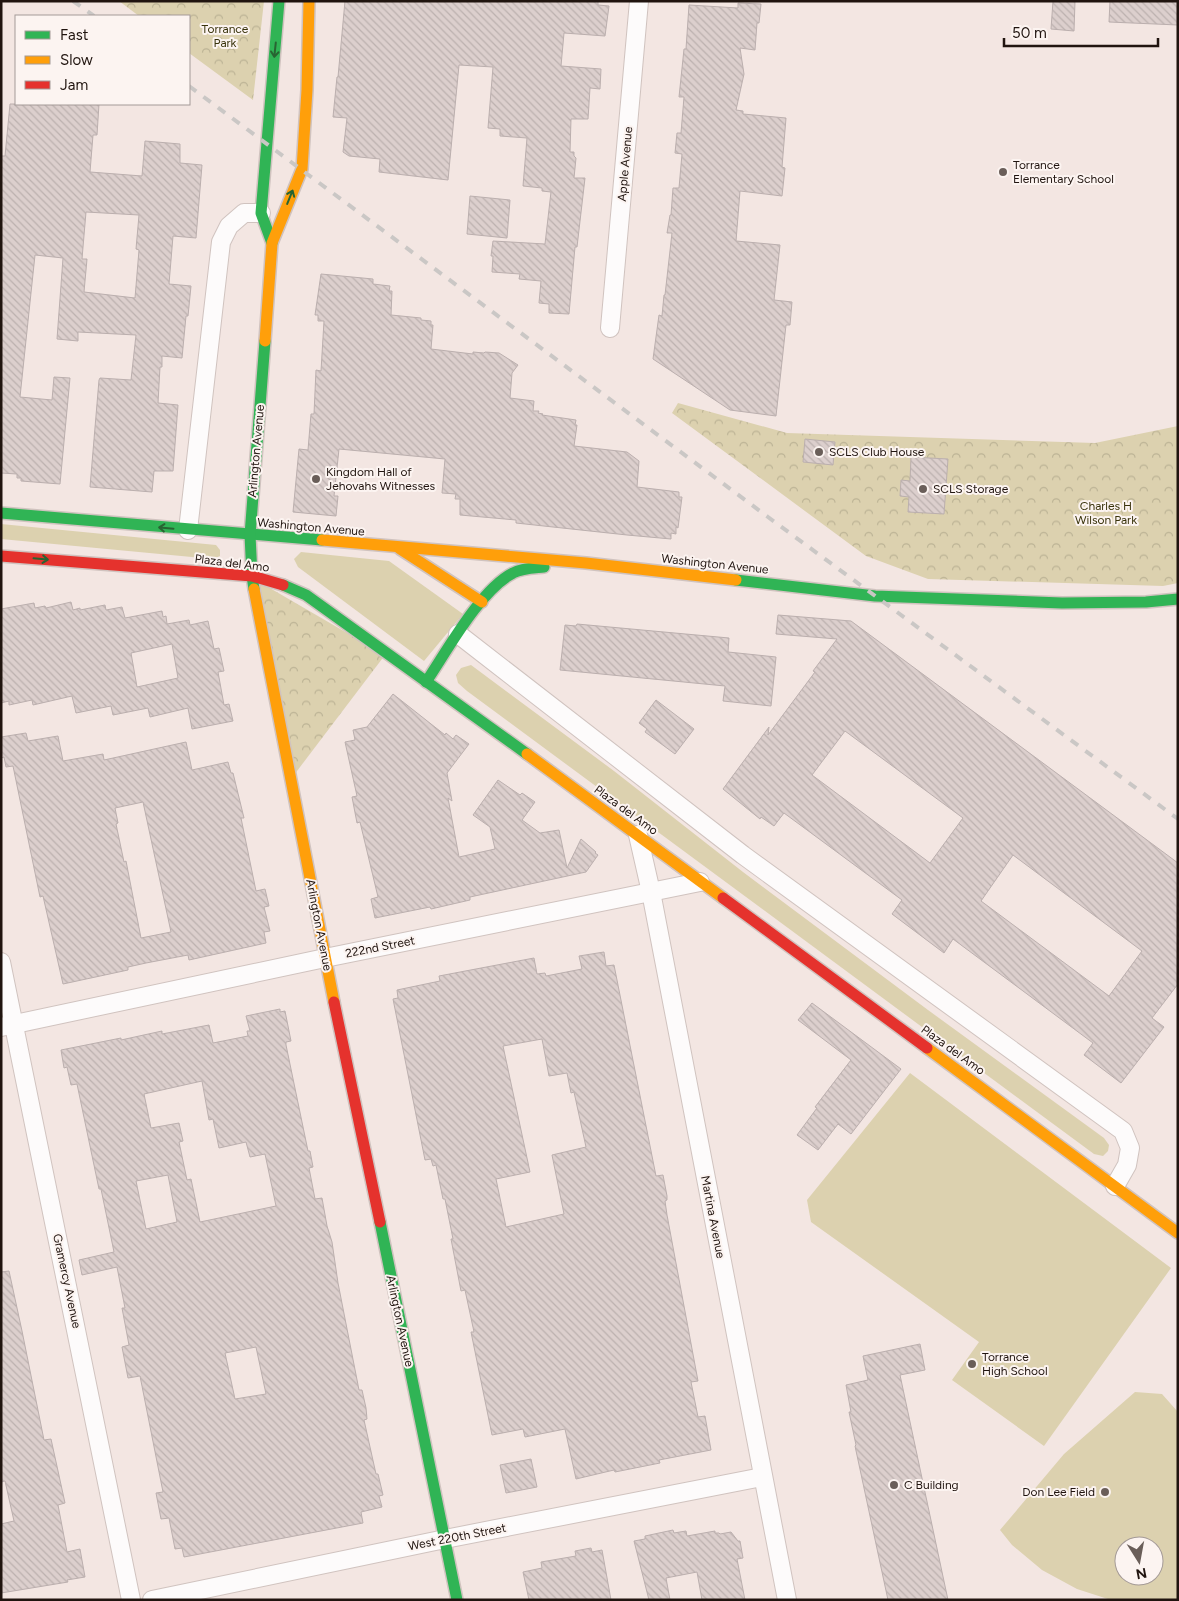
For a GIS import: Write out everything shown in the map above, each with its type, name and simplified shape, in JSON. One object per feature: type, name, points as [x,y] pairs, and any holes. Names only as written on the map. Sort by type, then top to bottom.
[{"type":"main road","name":"Arlington Avenue","points":[[272,243],[261,212],[279,1]]},
{"type":"main road","name":"Arlington Avenue","points":[[309,1],[307,98],[302,169],[272,243],[250,535],[252,576],[325,958],[446,1539],[457,1600]]},
{"type":"main road","points":[[1,513],[250,535]]},
{"type":"main road","name":"Washington Avenue","points":[[250,535],[586,563],[875,596],[1072,603],[1146,602],[1178,599]]},
{"type":"main road","points":[[397,548],[482,602]]},
{"type":"main road","name":"Plaza del Amo","points":[[1,556],[252,576],[279,583],[306,595],[638,835],[1178,1233]]},
{"type":"main road","points":[[426,682],[482,602],[498,584],[514,572],[538,567],[586,563]]},
{"type":"street","name":"Apple Avenue","points":[[610,328],[640,1]]},
{"type":"street","points":[[188,530],[221,242],[229,226],[244,213],[261,212]]},
{"type":"street","points":[[458,634],[743,855],[1123,1131],[1130,1148],[1127,1165],[1116,1186]]},
{"type":"street","name":"Martina Avenue","points":[[638,835],[651,892],[787,1600]]},
{"type":"street","name":"222nd Street","points":[[8,1026],[325,958],[700,882]]},
{"type":"street","name":"Gramercy Avenue","points":[[1,962],[8,1026],[131,1600]]},
{"type":"street","name":"West 220th Street","points":[[152,1600],[446,1539],[762,1477]]},
{"type":"green space","name":"Torrance Park","points":[[119,1],[264,1],[253,100],[190,54],[190,15],[138,15]]},
{"type":"green space","name":"Charles H Wilson Park","points":[[678,403],[787,433],[1095,443],[1178,426],[1178,583],[1163,586],[928,579],[866,556],[672,413]]},
{"type":"green space","points":[[1,524],[216,545],[220,550],[220,556],[213,559],[1,539]]},
{"type":"green space","points":[[301,552],[389,561],[463,614],[424,661],[298,567],[294,559]]},
{"type":"green space","points":[[256,580],[385,655],[294,775]]},
{"type":"green space","points":[[471,665],[614,771],[743,872],[1104,1138],[1109,1145],[1108,1151],[1103,1156],[1094,1154],[467,691],[458,683],[456,675],[461,668]]},
{"type":"green space","points":[[910,1073],[1171,1268],[1044,1446],[952,1380],[979,1342],[811,1222],[807,1200]]},
{"type":"green space","name":"Don Lee Field","points":[[1135,1392],[1162,1394],[1178,1412],[1178,1600],[1111,1600],[1077,1589],[1042,1570],[1012,1545],[1000,1530],[1064,1454]]},
{"type":"building","points":[[345,1],[598,1],[598,5],[609,6],[605,36],[564,33],[561,66],[601,69],[600,89],[590,88],[588,119],[571,119],[570,152],[574,152],[576,158],[574,178],[585,178],[577,247],[575,247],[569,314],[549,313],[549,304],[539,303],[541,281],[519,279],[520,274],[492,272],[493,256],[491,256],[493,241],[545,244],[551,192],[542,191],[542,188],[523,186],[527,138],[500,136],[500,129],[488,128],[493,67],[459,65],[448,180],[379,172],[380,159],[349,156],[343,152],[347,118],[333,117]]},
{"type":"building","points":[[1053,1],[1075,1],[1074,31],[1051,29]]},
{"type":"building","points":[[1110,1],[1178,1],[1178,25],[1109,22]]},
{"type":"building","points":[[738,3],[761,4],[759,23],[757,23],[755,50],[740,48],[744,74],[736,110],[743,111],[743,114],[786,118],[782,167],[785,168],[782,196],[740,191],[736,241],[780,245],[774,300],[792,302],[790,325],[786,325],[776,416],[730,410],[653,359],[659,315],[662,316],[665,295],[672,233],[667,233],[671,215],[673,188],[679,188],[682,154],[675,153],[677,133],[681,133],[684,97],[679,97],[684,49],[686,49],[689,5],[738,8]]},
{"type":"building","points":[[10,104],[99,105],[97,135],[93,135],[90,172],[142,176],[145,141],[180,144],[180,163],[202,165],[196,238],[173,236],[169,284],[191,286],[182,358],[162,356],[162,367],[160,367],[158,403],[178,405],[173,471],[154,471],[152,492],[90,487],[99,380],[100,378],[131,380],[136,335],[78,332],[78,341],[57,339],[63,258],[35,255],[20,397],[52,400],[54,377],[70,378],[60,484],[21,481],[21,478],[17,478],[17,474],[1,473],[1,156],[5,156]],"holes":[[[86,212],[139,215],[136,249],[139,250],[135,298],[84,292],[87,259],[82,259]]]},
{"type":"building","points":[[470,196],[510,200],[507,238],[467,234]]},
{"type":"building","points":[[321,274],[373,279],[373,284],[390,286],[389,291],[392,291],[391,315],[431,321],[431,325],[433,325],[431,349],[473,354],[473,352],[499,353],[518,365],[512,373],[510,398],[534,401],[533,411],[539,411],[538,413],[542,415],[576,420],[574,446],[627,452],[639,461],[637,487],[679,492],[679,497],[682,497],[676,534],[671,533],[671,539],[516,523],[516,520],[460,515],[460,499],[455,499],[456,494],[442,493],[445,459],[339,449],[334,496],[338,496],[336,516],[293,512],[299,449],[308,450],[311,414],[314,414],[316,370],[321,371],[324,321],[318,321],[318,315],[315,315]]},
{"type":"building","name":"SCLS Club House","points":[[805,439],[835,442],[833,465],[803,462]]},
{"type":"building","points":[[911,457],[948,459],[944,514],[908,512],[909,497],[900,496],[901,480],[910,481]]},
{"type":"building","points":[[71,602],[73,610],[105,605],[106,610],[122,607],[125,618],[162,611],[163,617],[166,616],[167,624],[189,620],[190,625],[208,621],[214,649],[219,648],[224,671],[218,672],[224,705],[229,704],[233,721],[192,729],[188,708],[150,717],[148,708],[113,715],[111,706],[76,713],[72,696],[33,705],[32,700],[9,705],[9,701],[1,703],[1,609],[34,603],[35,608],[45,606],[46,608]],"holes":[[[172,644],[178,678],[137,687],[131,653]]]},
{"type":"building","points":[[778,615],[851,621],[1178,863],[1178,984],[1152,1018],[1164,1027],[1121,1083],[1084,1055],[1093,1043],[953,939],[944,953],[892,914],[902,900],[784,813],[774,826],[761,817],[760,819],[723,789],[769,727],[768,735],[837,639],[776,634]],"holes":[[[845,731],[963,818],[930,863],[812,775]],[[1013,855],[1142,951],[1109,996],[981,901]]]},
{"type":"building","points":[[577,624],[729,638],[728,652],[776,657],[771,706],[723,701],[725,686],[560,670],[565,625],[576,626]]},
{"type":"building","points":[[393,694],[445,735],[446,733],[453,739],[456,735],[469,744],[447,773],[452,801],[448,798],[459,857],[495,849],[490,827],[473,815],[498,780],[520,795],[522,793],[535,802],[522,820],[540,833],[559,830],[567,868],[581,839],[596,852],[598,855],[586,872],[470,897],[470,900],[431,909],[430,907],[375,918],[371,899],[378,897],[360,822],[357,823],[352,797],[357,796],[345,742],[355,740],[353,730],[367,727]]},
{"type":"building","points":[[656,700],[694,729],[675,754],[645,732],[647,729],[639,723]]},
{"type":"building","points":[[26,733],[28,741],[58,736],[63,761],[103,754],[104,760],[186,742],[192,770],[228,762],[231,773],[233,773],[244,818],[241,818],[256,891],[265,889],[269,906],[264,907],[270,931],[264,932],[266,943],[189,960],[188,955],[146,963],[128,967],[128,970],[63,984],[43,896],[40,897],[13,766],[6,767],[4,757],[1,758],[1,737]],"holes":[[[143,802],[171,932],[141,938],[126,861],[124,862],[116,824],[118,823],[115,808]]]},
{"type":"building","points":[[604,952],[606,966],[614,965],[656,1176],[663,1175],[667,1196],[665,1201],[667,1215],[698,1381],[691,1382],[698,1417],[705,1416],[711,1450],[659,1460],[660,1463],[615,1472],[614,1470],[576,1479],[565,1429],[525,1437],[523,1429],[492,1435],[471,1332],[474,1332],[465,1290],[461,1291],[445,1199],[443,1199],[436,1165],[433,1166],[431,1159],[425,1160],[393,999],[398,998],[397,990],[440,981],[439,976],[534,958],[537,974],[545,973],[546,976],[582,969],[579,956]],"holes":[[[542,1039],[549,1076],[567,1073],[571,1093],[574,1092],[586,1147],[552,1155],[564,1214],[506,1227],[496,1179],[530,1172],[503,1046]]]},
{"type":"building","points":[[812,1003],[901,1069],[851,1134],[838,1124],[818,1150],[797,1135],[817,1108],[815,1107],[851,1060],[798,1020]]},
{"type":"building","points":[[280,1009],[280,1012],[285,1011],[291,1041],[286,1042],[286,1045],[308,1151],[310,1151],[313,1167],[309,1168],[315,1199],[322,1198],[332,1242],[359,1390],[362,1390],[366,1408],[367,1419],[364,1420],[376,1474],[378,1474],[383,1495],[379,1496],[382,1507],[361,1512],[363,1523],[184,1557],[182,1548],[175,1549],[169,1518],[161,1519],[156,1493],[163,1492],[140,1376],[128,1378],[122,1347],[129,1345],[122,1308],[125,1308],[117,1267],[82,1275],[79,1260],[114,1252],[77,1084],[71,1085],[67,1067],[64,1068],[61,1050],[162,1031],[162,1034],[209,1025],[213,1043],[248,1036],[247,1031],[250,1031],[246,1016]],"holes":[[[202,1081],[209,1120],[213,1119],[219,1148],[246,1142],[250,1157],[265,1154],[276,1206],[200,1222],[191,1179],[187,1180],[179,1142],[183,1141],[179,1123],[151,1128],[144,1094]],[[168,1175],[177,1222],[146,1229],[136,1181]],[[256,1347],[266,1394],[235,1399],[225,1353]]]},
{"type":"building","points":[[9,1271],[44,1440],[51,1439],[65,1503],[58,1505],[67,1552],[80,1549],[85,1577],[67,1580],[68,1582],[1,1593],[1,1524],[14,1521],[5,1481],[1,1482],[1,1272]]},
{"type":"building","name":"C Building","points":[[920,1344],[925,1370],[900,1375],[948,1600],[888,1600],[855,1446],[846,1385],[868,1380],[863,1356]]},
{"type":"building","points":[[531,1459],[537,1487],[506,1493],[500,1465]]},
{"type":"building","points":[[673,1530],[674,1533],[686,1531],[687,1536],[715,1531],[715,1533],[720,1534],[731,1532],[740,1541],[743,1558],[737,1559],[745,1600],[702,1600],[697,1572],[666,1578],[670,1600],[649,1600],[634,1541],[645,1539],[645,1536]]},
{"type":"building","points":[[591,1548],[592,1552],[602,1550],[611,1600],[529,1600],[523,1572],[542,1568],[541,1562],[576,1556],[575,1551]]},
{"type":"railway","points":[[73,1],[93,15]]},
{"type":"railway","points":[[190,87],[768,517],[1178,819]]},
{"type":"traffic: fast","points":[[272,243],[261,213],[279,1]]},
{"type":"traffic: fast","points":[[254,589],[250,535],[265,341]]},
{"type":"traffic: fast","points":[[1,513],[322,540]]},
{"type":"traffic: fast","points":[[426,682],[465,622],[488,593],[501,581],[517,571],[544,567]]},
{"type":"traffic: fast","points":[[736,580],[875,596],[1062,603],[1146,602],[1178,599]]},
{"type":"traffic: fast","points":[[283,585],[306,595],[527,754]]},
{"type":"traffic: fast","points":[[380,1222],[457,1600]]},
{"type":"traffic: slow","points":[[265,341],[272,243],[302,169],[307,90],[309,1]]},
{"type":"traffic: slow","points":[[322,540],[586,563],[736,580]]},
{"type":"traffic: slow","points":[[400,549],[482,602]]},
{"type":"traffic: slow","points":[[254,589],[334,1002]]},
{"type":"traffic: slow","points":[[527,754],[723,898]]},
{"type":"traffic: slow","points":[[927,1048],[1178,1233]]},
{"type":"traffic: jam","points":[[1,556],[252,576],[283,585]]},
{"type":"traffic: jam","points":[[723,898],[927,1048]]},
{"type":"traffic: jam","points":[[334,1002],[380,1222]]},
{"type":"place","name":"Torrance Elementary School","points":[[1003,172]]},
{"type":"place","name":"SCLS Club House","points":[[819,452]]},
{"type":"place","name":"Kingdom Hall of Jehovahs Witnesses","points":[[316,479]]},
{"type":"place","name":"SCLS Storage","points":[[923,489]]},
{"type":"place","name":"Torrance High School","points":[[972,1364]]},
{"type":"place","name":"C Building","points":[[894,1485]]},
{"type":"place","name":"Don Lee Field","points":[[1105,1492]]}]
